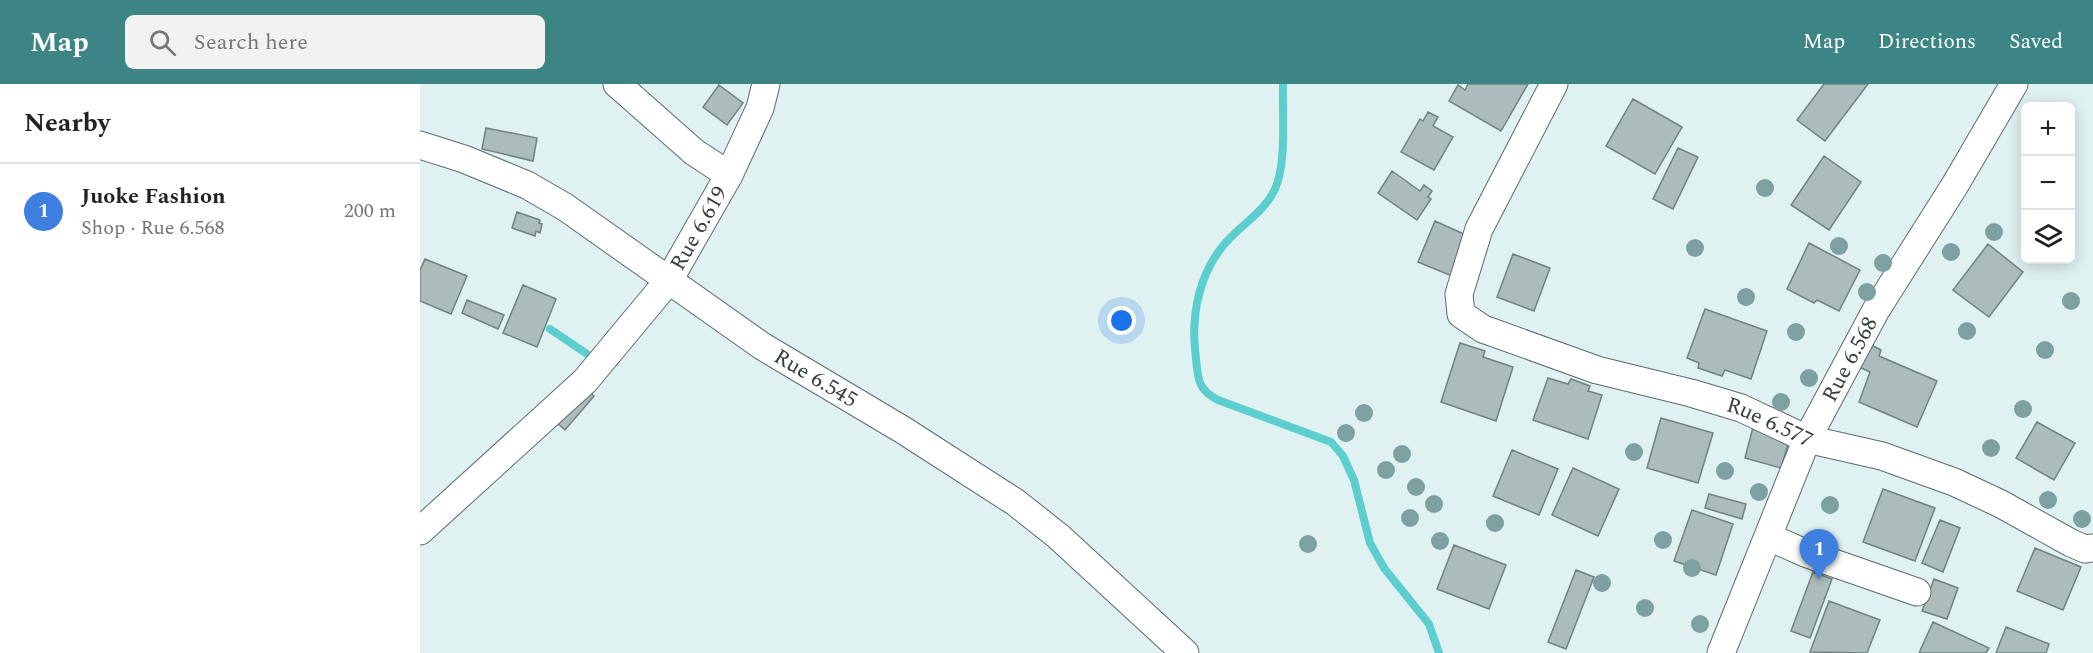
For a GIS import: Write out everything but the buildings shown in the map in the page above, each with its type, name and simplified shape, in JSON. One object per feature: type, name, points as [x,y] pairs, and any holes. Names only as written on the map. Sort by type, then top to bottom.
[{"type":"street","name":"Rue 6.619","points":[[420,531],[585,381],[669,280],[729,175],[685,145],[617,84]]},
{"type":"street","points":[[729,175],[760,108],[766,84]]},
{"type":"street","name":"Rue 6.577","points":[[1554,84],[1479,230],[1459,294],[1461,314],[1483,329],[1597,370],[1741,408],[1807,439],[1872,453],[1954,482],[2001,504],[2071,543],[2085,549],[2093,548]]},
{"type":"street","name":"Rue 6.568","points":[[1721,653],[1807,439],[1876,310],[1955,185],[2014,84]]},
{"type":"street","name":"Rue 6.545","points":[[420,145],[464,159],[527,185],[565,207],[762,346],[903,430],[1015,502],[1058,536],[1185,653]]},
{"type":"street","points":[[1769,537],[1805,553],[1917,592]]},
{"type":"waterway","points":[[1283,84],[1283,152],[1275,189],[1261,209],[1221,249],[1199,293],[1194,342],[1200,383],[1206,392],[1218,400],[1331,442],[1343,456],[1354,480],[1370,543],[1384,568],[1429,624],[1439,653]]},
{"type":"waterway","points":[[550,329],[596,360]]},
{"type":"place","name":"Juoke Fashion","points":[[1819,579]]}]
